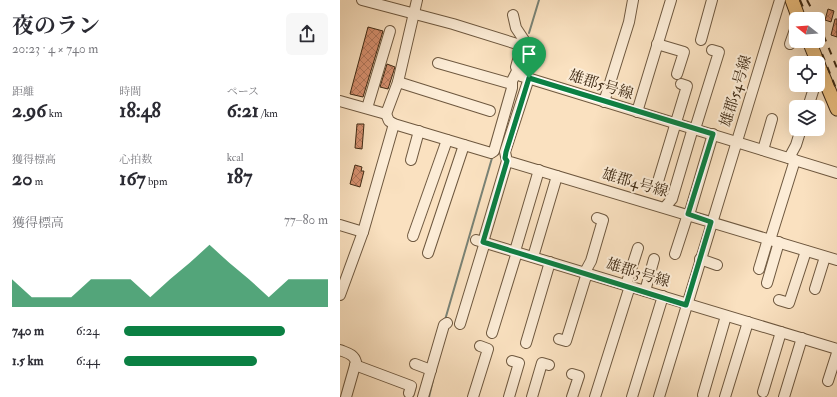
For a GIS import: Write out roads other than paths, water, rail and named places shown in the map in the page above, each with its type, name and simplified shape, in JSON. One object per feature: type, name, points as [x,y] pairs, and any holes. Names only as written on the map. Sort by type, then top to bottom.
[{"type":"main road","points":[[792,0],[797,12]]},
{"type":"main road","points":[[825,80],[837,109]]},
{"type":"street","points":[[362,0],[377,2],[414,15],[453,24],[520,47]]},
{"type":"street","points":[[417,0],[398,82],[386,114],[389,121],[394,124],[491,153],[494,150],[512,88],[514,72],[517,71],[520,47],[524,40],[516,28],[513,15]]},
{"type":"street","points":[[604,102],[629,22],[633,0]]},
{"type":"street","points":[[637,112],[671,0]]},
{"type":"street","name":"雄郡54号線","points":[[659,397],[711,222],[780,0]]},
{"type":"street","points":[[700,40],[702,24],[709,2]]},
{"type":"street","points":[[367,108],[390,31]]},
{"type":"street","points":[[657,44],[684,52],[676,68]]},
{"type":"street","points":[[665,207],[672,199],[694,129],[710,94],[719,52],[712,50]]},
{"type":"street","points":[[438,63],[512,84]]},
{"type":"street","name":"雄郡5号線","points":[[517,71],[521,76],[837,173]]},
{"type":"street","points":[[460,324],[481,241],[507,161],[505,158],[506,152],[529,78]]},
{"type":"street","points":[[398,82],[490,111]]},
{"type":"street","points":[[656,188],[687,86],[681,84]]},
{"type":"street","points":[[340,101],[386,114]]},
{"type":"street","points":[[763,150],[772,119]]},
{"type":"street","points":[[340,294],[363,232],[394,124]]},
{"type":"street","points":[[411,160],[419,131]]},
{"type":"street","points":[[676,254],[713,134]]},
{"type":"street","points":[[767,283],[773,240],[799,136]]},
{"type":"street","points":[[413,233],[447,140]]},
{"type":"street","points":[[428,253],[464,145]]},
{"type":"street","name":"雄郡4号線","points":[[507,161],[665,207],[837,260]]},
{"type":"street","points":[[492,333],[539,170]]},
{"type":"street","points":[[533,257],[557,176]]},
{"type":"street","points":[[559,339],[566,341],[572,311],[591,261],[603,220],[597,218]]},
{"type":"street","points":[[340,225],[363,232]]},
{"type":"street","points":[[759,269],[773,240]]},
{"type":"street","name":"雄郡3号線","points":[[481,241],[663,296],[686,305],[837,349]]},
{"type":"street","points":[[595,397],[638,248]]},
{"type":"street","points":[[779,300],[789,303],[806,251]]},
{"type":"street","points":[[815,288],[825,257]]},
{"type":"street","points":[[645,291],[654,259]]},
{"type":"street","points":[[700,259],[717,264]]},
{"type":"street","points":[[524,340],[537,297],[550,262]]},
{"type":"street","points":[[632,391],[663,296]]},
{"type":"street","points":[[703,396],[726,316]]},
{"type":"street","points":[[724,397],[748,322]]},
{"type":"street","points":[[423,397],[446,324]]},
{"type":"street","points":[[763,392],[780,332]]},
{"type":"street","points":[[784,397],[802,338]]},
{"type":"street","points":[[473,397],[475,380],[488,349],[480,346]]},
{"type":"street","points":[[828,381],[837,349]]},
{"type":"street","points":[[340,350],[354,357],[355,365],[346,397]]},
{"type":"street","points":[[509,397],[519,363],[512,361]]},
{"type":"street","points":[[534,396],[542,363],[549,365]]},
{"type":"street","points":[[415,364],[431,370]]},
{"type":"street","points":[[355,365],[391,383],[411,386],[409,393]]},
{"type":"street","points":[[572,374],[579,376],[572,397]]},
{"type":"waterway","points":[[529,33],[539,0]]},
{"type":"waterway","points":[[445,320],[492,158]]},
{"type":"waterway","points":[[429,397],[433,380]]},
{"type":"railway","points":[[800,0],[805,12]]},
{"type":"railway","points":[[807,0],[813,12]]},
{"type":"railway","points":[[825,39],[837,68]]},
{"type":"railway","points":[[820,48],[837,91]]}]
